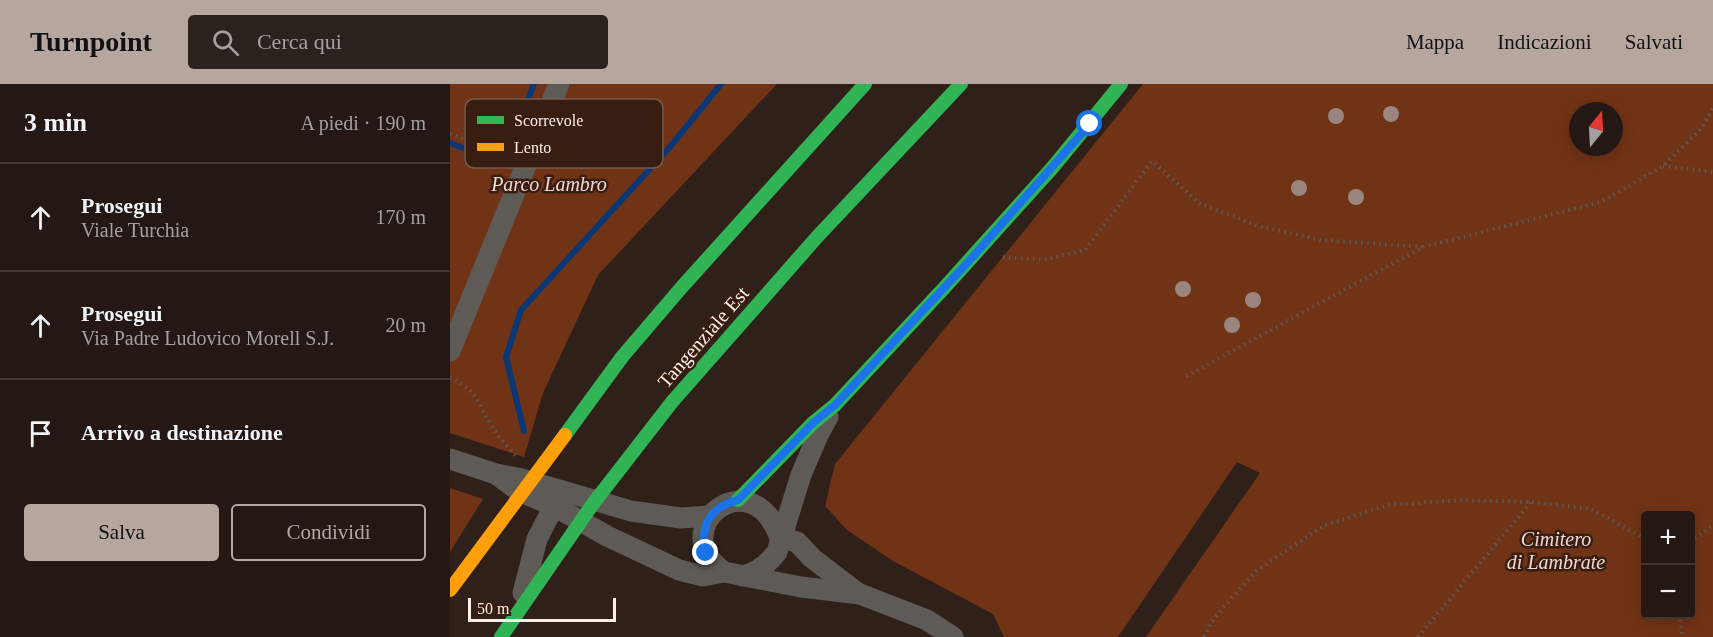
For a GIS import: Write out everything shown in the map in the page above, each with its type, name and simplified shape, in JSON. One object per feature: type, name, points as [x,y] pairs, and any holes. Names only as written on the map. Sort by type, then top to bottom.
[{"type":"main road","points":[[450,590],[622,357],[681,288],[865,84]]},
{"type":"main road","name":"Tangenziale Est","points":[[501,637],[592,505],[672,402],[817,237],[961,84]]},
{"type":"main road","points":[[738,500],[813,423],[835,405],[969,261],[1090,124],[1121,84]]},
{"type":"street","points":[[553,99],[559,84]]},
{"type":"street","points":[[450,351],[524,168]]},
{"type":"street","points":[[496,474],[519,492],[554,506],[660,563],[703,576],[753,574],[769,562],[777,552],[801,475],[818,435],[835,405]]},
{"type":"street","points":[[450,459],[631,512],[681,518],[710,516]]},
{"type":"street","points":[[780,538],[774,522],[760,506],[738,500],[727,503],[710,516],[704,528],[703,541],[706,553],[713,564],[733,574],[801,587],[860,594],[927,620],[953,637]]},
{"type":"street","points":[[519,637],[520,605],[526,580],[537,539],[554,506]]},
{"type":"street","points":[[780,538],[797,542],[812,558],[860,594]]},
{"type":"path","points":[[1183,378],[1423,247],[1601,202],[1663,166],[1699,131],[1713,109]]},
{"type":"path","points":[[450,134],[465,140]]},
{"type":"path","points":[[1001,257],[1043,260],[1085,250],[1152,160],[1199,203],[1258,226],[1321,240],[1423,247]]},
{"type":"path","points":[[1663,166],[1713,172]]},
{"type":"path","points":[[450,377],[464,385],[478,398],[492,426],[522,463]]},
{"type":"path","points":[[1204,637],[1211,622],[1256,571],[1323,526],[1388,505],[1464,500],[1532,502],[1591,509],[1641,536]]},
{"type":"path","points":[[1418,637],[1532,502]]},
{"type":"path","points":[[1695,538],[1713,525]]},
{"type":"path","points":[[1680,619],[1682,637]]},
{"type":"green space","name":"Parco Lambro","points":[[450,84],[777,84],[598,275],[543,393],[524,457],[450,433]]},
{"type":"green space","name":"Cimitero di Lambrate","points":[[1143,84],[1713,84],[1713,637],[1146,637],[1260,473],[1237,462],[1118,637],[1004,637],[993,614],[893,561],[847,530],[825,506],[835,464]]},
{"type":"green space","points":[[450,488],[483,499],[450,552]]},
{"type":"waterway","points":[[528,99],[534,84]]},
{"type":"waterway","points":[[663,155],[721,84]]},
{"type":"waterway","points":[[450,143],[465,149]]},
{"type":"waterway","points":[[524,431],[506,357],[521,310],[651,168]]},
{"type":"traffic: fast","points":[[622,357],[681,288],[865,84]]},
{"type":"traffic: fast","points":[[672,402],[817,237],[961,84]]},
{"type":"traffic: fast","points":[[738,500],[813,423],[835,405],[945,287],[1053,167],[1121,84]]},
{"type":"traffic: fast","points":[[565,435],[622,357]]},
{"type":"traffic: fast","points":[[501,637],[592,505],[672,402]]},
{"type":"traffic: slow","points":[[450,590],[565,435]]},
{"type":"route","points":[[706,553],[703,541],[704,528],[710,516],[727,503],[738,500],[813,423],[835,405],[969,261],[1090,124]]}]
